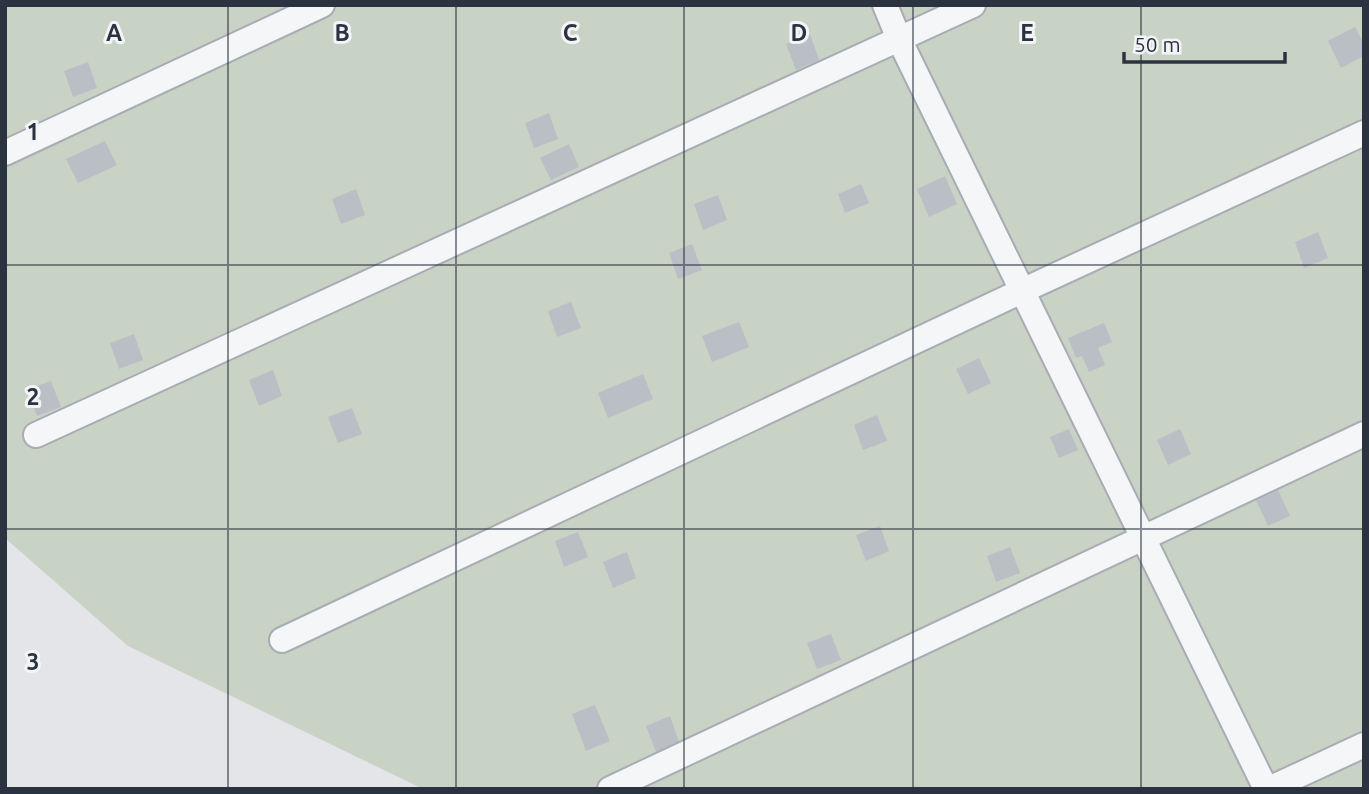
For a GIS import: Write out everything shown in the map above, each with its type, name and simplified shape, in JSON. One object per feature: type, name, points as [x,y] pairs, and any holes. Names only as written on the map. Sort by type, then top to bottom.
[{"type":"lane","points":[[5,153],[322,5]]},
{"type":"lane","points":[[885,5],[899,39],[1268,789],[1364,745]]},
{"type":"lane","points":[[36,435],[973,5]]},
{"type":"lane","points":[[282,640],[1364,133]]},
{"type":"lane","points":[[610,789],[1364,434]]},
{"type":"shaded area","points":[[5,5],[1364,5],[1364,789],[423,789],[128,646],[5,538]]},
{"type":"building","points":[[1355,27],[1364,44],[1364,56],[1341,68],[1328,41]]},
{"type":"building","points":[[810,34],[819,60],[796,70],[786,44]]},
{"type":"building","points":[[88,62],[97,88],[73,97],[64,71]]},
{"type":"building","points":[[549,113],[558,139],[534,148],[525,123]]},
{"type":"building","points":[[105,141],[117,165],[78,183],[66,159]]},
{"type":"building","points":[[569,144],[579,167],[551,180],[540,158]]},
{"type":"building","points":[[945,176],[957,204],[929,217],[917,189]]},
{"type":"building","points":[[861,184],[869,203],[845,213],[838,194]]},
{"type":"building","points":[[356,189],[365,215],[341,224],[332,199]]},
{"type":"building","points":[[718,195],[727,220],[703,230],[694,204]]},
{"type":"building","points":[[1318,232],[1328,258],[1304,268],[1295,242]]},
{"type":"building","points":[[692,244],[702,270],[678,279],[669,253]]},
{"type":"building","points":[[571,302],[581,328],[557,337],[548,311]]},
{"type":"building","points":[[739,322],[749,347],[712,362],[702,336]]},
{"type":"building","points":[[1104,323],[1112,342],[1098,348],[1105,365],[1089,372],[1082,356],[1076,358],[1068,338]]},
{"type":"building","points":[[134,334],[143,360],[119,369],[110,343]]},
{"type":"building","points":[[979,358],[991,383],[968,394],[956,369]]},
{"type":"building","points":[[273,370],[282,396],[259,406],[249,380]]},
{"type":"building","points":[[643,374],[653,399],[608,418],[598,393]]},
{"type":"building","points":[[51,381],[61,407],[37,416],[27,390]]},
{"type":"building","points":[[352,408],[362,434],[338,443],[328,417]]},
{"type":"building","points":[[877,415],[887,441],[863,450],[854,425]]},
{"type":"building","points":[[1069,429],[1078,450],[1059,458],[1050,437]]},
{"type":"building","points":[[1180,429],[1191,454],[1168,465],[1157,440]]},
{"type":"building","points":[[1278,490],[1290,516],[1268,526],[1256,500]]},
{"type":"building","points":[[880,526],[889,551],[866,561],[856,535]]},
{"type":"building","points":[[578,532],[588,557],[564,567],[555,541]]},
{"type":"building","points":[[1010,547],[1020,573],[996,582],[987,556]]},
{"type":"building","points":[[627,552],[636,578],[613,588],[603,562]]},
{"type":"building","points":[[831,634],[841,660],[817,669],[807,643]]},
{"type":"building","points":[[595,705],[610,741],[586,751],[572,714]]},
{"type":"building","points":[[670,716],[679,742],[656,752],[646,726]]}]
